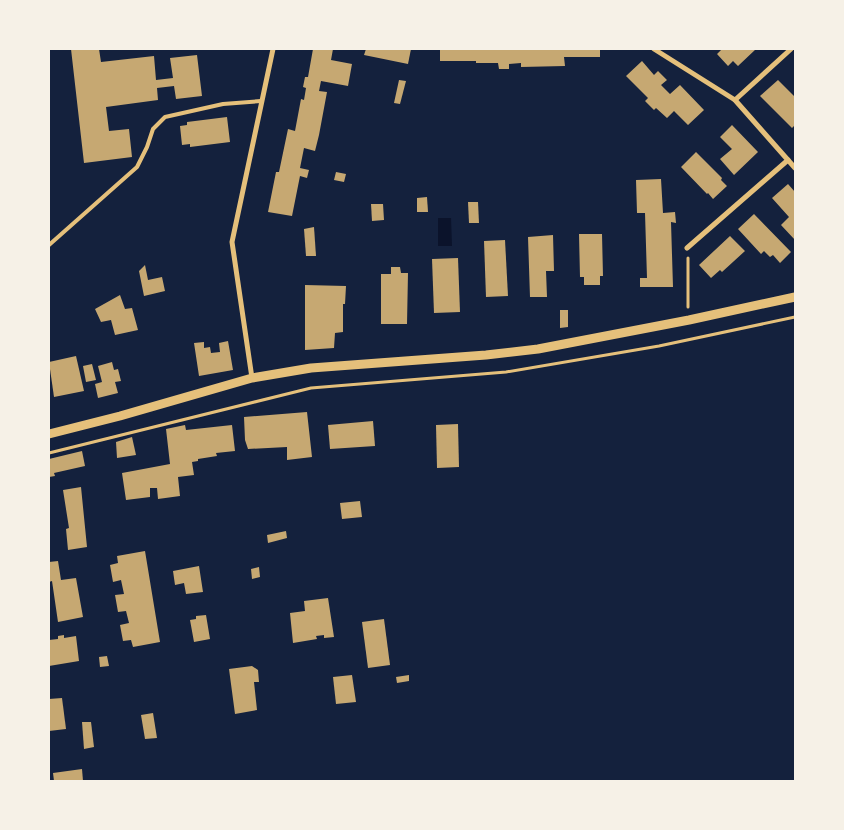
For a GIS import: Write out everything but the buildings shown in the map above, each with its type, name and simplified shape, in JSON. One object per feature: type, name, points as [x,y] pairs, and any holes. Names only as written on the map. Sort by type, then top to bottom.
[{"type":"street","points":[[252,378],[232,242],[273,49]]},
{"type":"street","points":[[654,49],[735,100],[795,168]]},
{"type":"street","points":[[735,100],[791,49]]},
{"type":"street","points":[[687,248],[788,160]]},
{"type":"street","points":[[49,434],[120,416],[252,378],[310,368],[486,355],[538,349],[689,320],[795,297]]},
{"type":"lane","points":[[49,245],[137,167],[153,130],[165,117],[223,104],[261,101]]},
{"type":"path","points":[[687,248],[689,320]]},
{"type":"path","points":[[49,453],[311,388]]},
{"type":"water","points":[[438,218],[451,218],[452,246],[438,246]]}]
